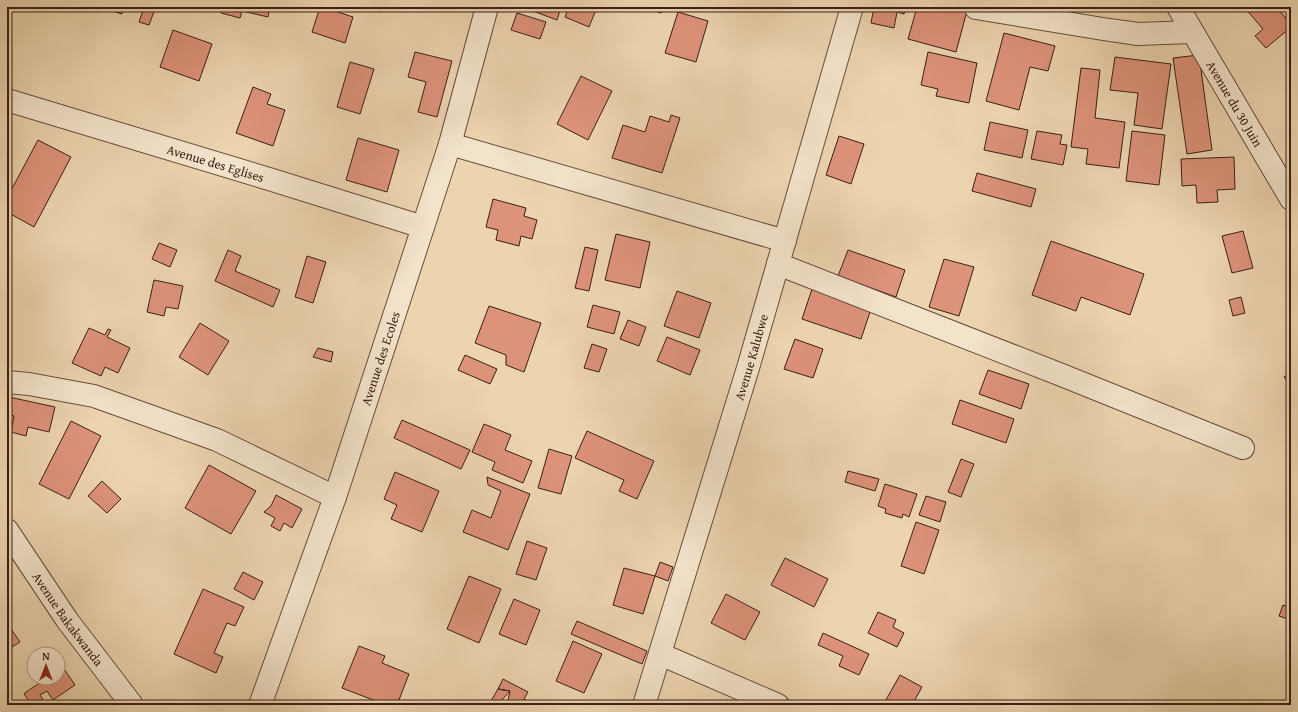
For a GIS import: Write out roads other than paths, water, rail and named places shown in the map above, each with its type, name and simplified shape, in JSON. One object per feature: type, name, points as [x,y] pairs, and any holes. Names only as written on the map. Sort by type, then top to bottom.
[{"type":"street","name":"Avenue des Ecoles","points":[[260,705],[335,497],[450,144],[487,7]]},
{"type":"street","name":"Avenue Kalubwe","points":[[644,705],[748,368],[852,7]]},
{"type":"street","name":"Avenue du 30 Juin","points":[[1178,7],[1191,32],[1291,199]]},
{"type":"street","points":[[976,8],[1138,34],[1191,32]]},
{"type":"street","name":"Avenue des Eglises","points":[[7,100],[423,227]]},
{"type":"street","points":[[450,144],[785,241]]},
{"type":"street","points":[[778,264],[1059,374],[1242,448]]},
{"type":"street","points":[[7,382],[29,384],[94,396],[217,440],[335,497]]},
{"type":"street","name":"Avenue Bakakwanda","points":[[7,530],[67,620],[132,705]]},
{"type":"street","points":[[660,654],[778,705]]}]
